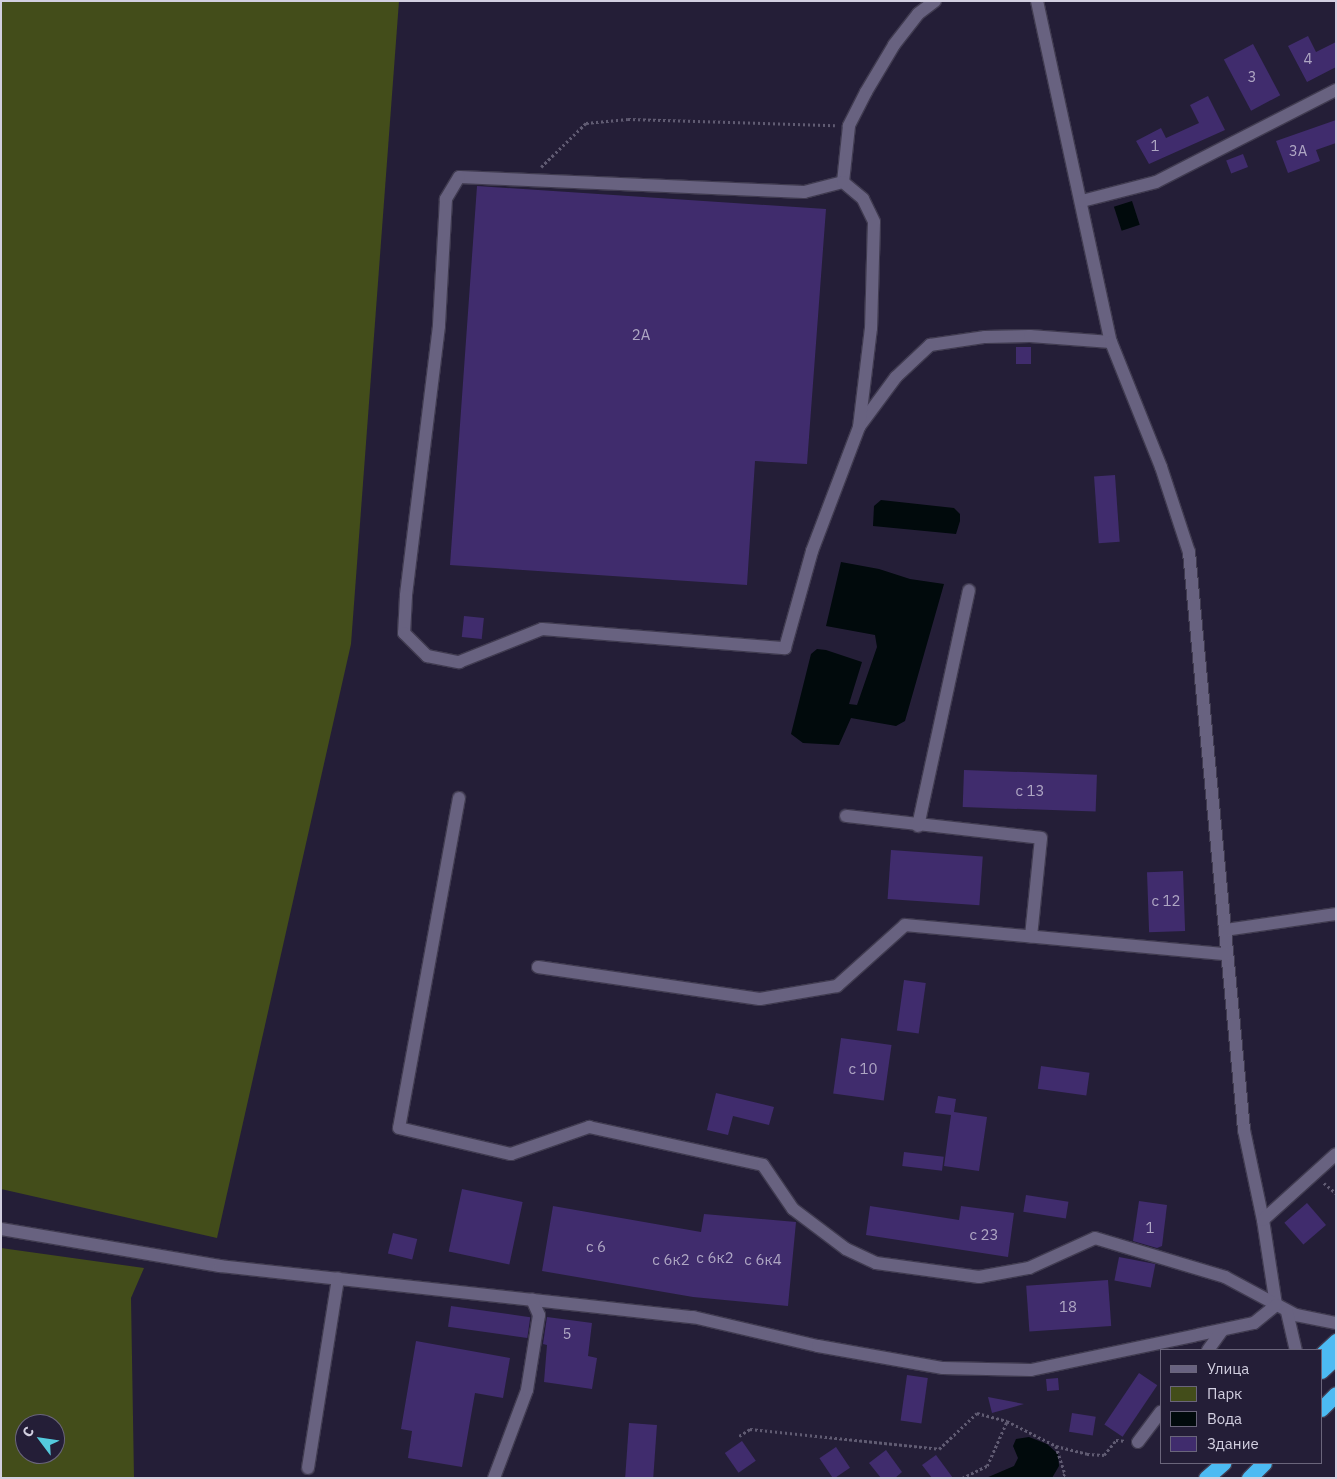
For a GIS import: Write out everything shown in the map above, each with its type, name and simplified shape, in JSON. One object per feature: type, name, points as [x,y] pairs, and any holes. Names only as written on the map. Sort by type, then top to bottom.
[{"type":"highway","points":[[1322,1354],[1336,1341]]},
{"type":"highway","points":[[1322,1370],[1336,1357]]},
{"type":"highway","points":[[1322,1408],[1336,1394]]},
{"type":"highway","points":[[1199,1478],[1210,1464]]},
{"type":"highway","points":[[1206,1478],[1222,1464]]},
{"type":"highway","points":[[1249,1478],[1263,1464]]},
{"type":"street","points":[[843,182],[849,126],[894,45],[918,14],[935,1]]},
{"type":"street","points":[[1037,1],[1082,201],[1111,342],[1161,468],[1189,552],[1244,1130],[1263,1220],[1276,1304]]},
{"type":"street","points":[[1082,201],[1156,182],[1336,90]]},
{"type":"street","points":[[459,178],[804,192],[843,182],[863,199],[874,222],[871,328],[859,428],[812,551],[785,648],[542,629],[460,662],[427,656],[404,634],[406,596],[439,326],[446,199],[459,178]]},
{"type":"street","points":[[859,428],[896,377],[930,345],[986,337],[1030,336],[1111,342]]},
{"type":"street","points":[[918,826],[969,590]]},
{"type":"street","points":[[459,798],[399,1128],[511,1154],[588,1128],[764,1166],[793,1209],[846,1249],[876,1263],[979,1277],[1029,1268],[1095,1238],[1225,1277],[1276,1304],[1287,1312],[1336,1324]]},
{"type":"street","points":[[846,816],[918,826],[1041,838],[1031,936]]},
{"type":"street","points":[[1225,930],[1336,914]]},
{"type":"street","points":[[538,967],[760,999],[837,986],[905,925],[1226,954]]},
{"type":"street","points":[[1263,1220],[1336,1154]]},
{"type":"street","points":[[1,1229],[220,1266],[693,1318],[818,1346],[943,1368],[1031,1370],[1254,1323],[1276,1304]]},
{"type":"street","points":[[308,1468],[338,1278]]},
{"type":"street","points":[[494,1478],[527,1390],[538,1315],[532,1299]]},
{"type":"street","points":[[1287,1312],[1296,1349]]},
{"type":"street","points":[[1209,1349],[1222,1331]]},
{"type":"street","points":[[1138,1442],[1160,1413]]},
{"type":"path","points":[[529,181],[586,123],[628,119],[849,126]]},
{"type":"path","points":[[739,1436],[750,1429],[939,1449],[977,1413],[1007,1421],[1056,1446],[1104,1455],[1116,1440],[1138,1442]]},
{"type":"path","points":[[962,1478],[987,1466],[1007,1421]]},
{"type":"path","points":[[1056,1446],[1065,1474],[1062,1478]]},
{"type":"green space","points":[[1,1],[399,1],[351,644],[217,1238],[1,1189]]},
{"type":"green space","points":[[1,1248],[144,1268],[131,1298],[134,1478],[1,1478]]},
{"type":"water","points":[[1132,201],[1140,225],[1122,231],[1114,207]]},
{"type":"water","points":[[881,500],[954,508],[960,514],[956,534],[873,526],[874,506]]},
{"type":"water","points":[[841,562],[879,569],[910,579],[944,584],[905,721],[896,726],[851,718],[839,745],[803,743],[791,734],[811,654],[817,649],[826,650],[862,662],[849,704],[857,705],[877,647],[875,635],[826,626]]},
{"type":"water","points":[[1029,1437],[1047,1444],[1058,1454],[1059,1466],[1052,1478],[986,1478],[1014,1466],[1018,1458],[1013,1446],[1016,1439]]},
{"type":"building","points":[[1308,36],[1316,52],[1336,42],[1336,67],[1307,82],[1288,46]]},
{"type":"building","points":[[1253,44],[1280,95],[1251,111],[1224,59]]},
{"type":"building","points":[[1208,96],[1225,130],[1149,164],[1136,141],[1161,128],[1166,138],[1199,123],[1190,105]]},
{"type":"building","points":[[1336,120],[1336,143],[1316,150],[1320,161],[1288,173],[1276,141]]},
{"type":"building","points":[[1243,154],[1248,167],[1231,174],[1226,160]]},
{"type":"building","points":[[477,186],[826,209],[807,464],[755,461],[747,585],[450,565]]},
{"type":"building","points":[[1016,347],[1031,347],[1031,364],[1016,364]]},
{"type":"building","points":[[1115,475],[1120,542],[1099,543],[1094,476]]},
{"type":"building","points":[[464,616],[484,618],[482,639],[462,637]]},
{"type":"building","points":[[964,770],[1097,775],[1096,812],[963,807]]},
{"type":"building","points":[[891,850],[983,856],[979,905],[888,899]]},
{"type":"building","points":[[1183,871],[1185,931],[1149,932],[1147,872]]},
{"type":"building","points":[[904,980],[926,983],[919,1034],[897,1031]]},
{"type":"building","points":[[841,1038],[892,1045],[884,1101],[833,1093]]},
{"type":"building","points":[[1041,1066],[1090,1073],[1086,1096],[1038,1089]]},
{"type":"building","points":[[716,1093],[774,1107],[769,1125],[733,1116],[728,1135],[707,1130]]},
{"type":"building","points":[[938,1096],[956,1099],[954,1112],[987,1117],[979,1171],[944,1166],[951,1115],[935,1113]]},
{"type":"building","points":[[904,1152],[944,1157],[942,1171],[902,1166]]},
{"type":"building","points":[[462,1189],[523,1202],[509,1264],[449,1252]]},
{"type":"building","points":[[1026,1195],[1068,1202],[1066,1219],[1023,1212]]},
{"type":"building","points":[[1139,1201],[1167,1205],[1162,1246],[1157,1248],[1133,1241]]},
{"type":"building","points":[[1307,1203],[1326,1225],[1303,1245],[1284,1223]]},
{"type":"building","points":[[553,1206],[701,1232],[704,1214],[796,1222],[788,1306],[693,1297],[542,1271]]},
{"type":"building","points":[[870,1206],[959,1220],[961,1206],[1014,1213],[1008,1257],[866,1235]]},
{"type":"building","points":[[393,1233],[417,1239],[412,1259],[388,1253]]},
{"type":"building","points":[[1119,1257],[1155,1264],[1151,1288],[1114,1281]]},
{"type":"building","points":[[1108,1280],[1111,1326],[1029,1332],[1026,1286]]},
{"type":"building","points":[[451,1306],[530,1317],[527,1338],[448,1327]]},
{"type":"building","points":[[547,1317],[592,1323],[588,1356],[597,1358],[592,1389],[544,1382],[547,1345],[543,1344]]},
{"type":"building","points":[[416,1341],[510,1358],[503,1398],[475,1393],[462,1467],[408,1458],[412,1431],[401,1429]]},
{"type":"building","points":[[1139,1373],[1157,1385],[1123,1437],[1104,1424]]},
{"type":"building","points":[[907,1375],[928,1378],[921,1423],[901,1421]]},
{"type":"building","points":[[1058,1378],[1059,1390],[1047,1391],[1046,1379]]},
{"type":"building","points":[[988,1397],[1024,1404],[992,1413]]},
{"type":"building","points":[[1072,1413],[1096,1417],[1093,1436],[1069,1432]]},
{"type":"building","points":[[629,1423],[657,1425],[653,1478],[625,1478]]},
{"type":"building","points":[[742,1441],[756,1461],[739,1473],[725,1453]]},
{"type":"building","points":[[836,1447],[850,1468],[833,1478],[819,1458]]},
{"type":"building","points":[[886,1450],[902,1472],[895,1478],[881,1478],[869,1463]]},
{"type":"building","points":[[936,1455],[953,1478],[932,1478],[922,1465]]}]
